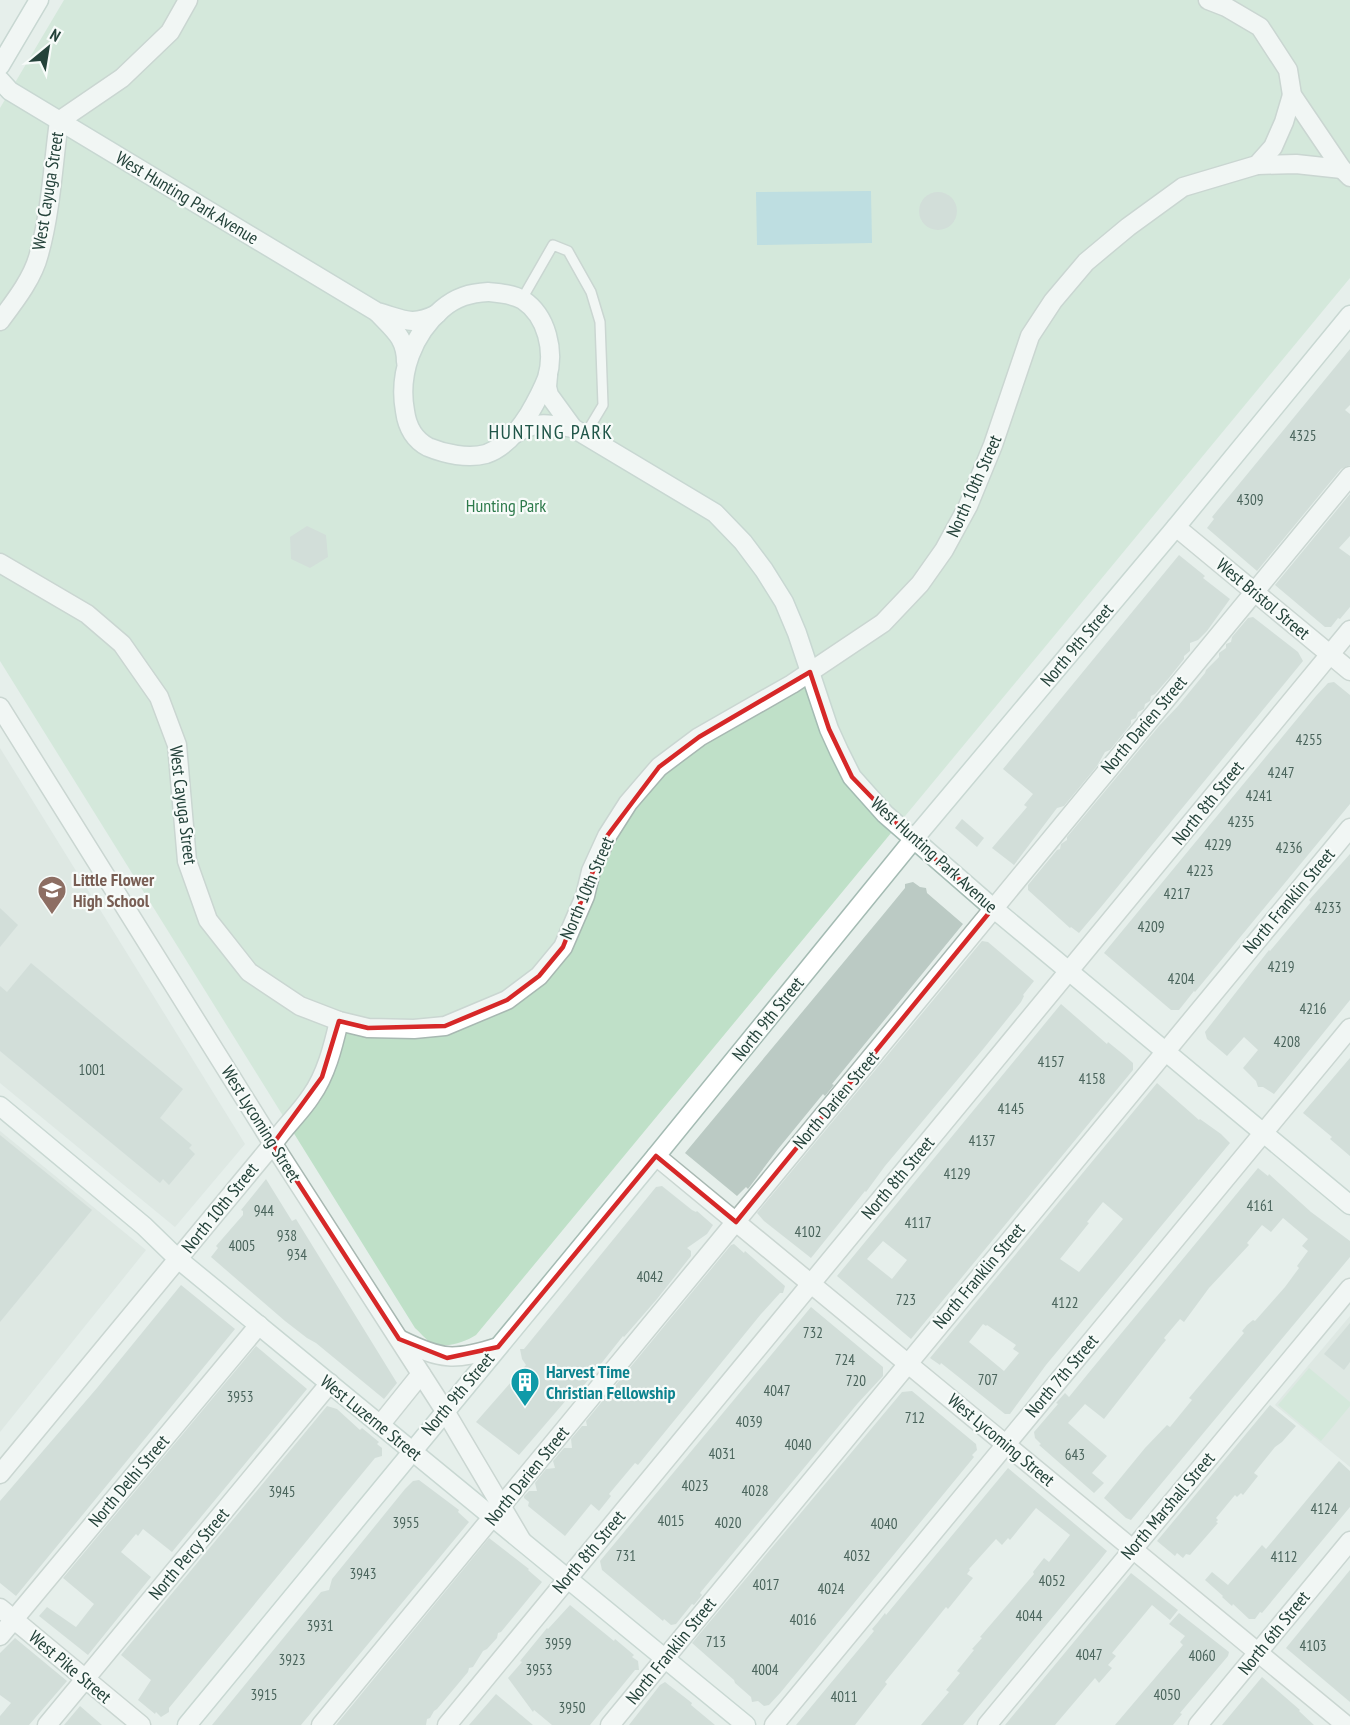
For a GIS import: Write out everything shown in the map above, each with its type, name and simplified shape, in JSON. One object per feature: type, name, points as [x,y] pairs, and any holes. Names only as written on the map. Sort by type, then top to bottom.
[{"type":"street","points":[[0,66],[39,0]]},
{"type":"street","name":"West Cayuga Street","points":[[0,321],[28,279],[39,255],[49,204],[59,122],[122,78],[170,33],[188,0]]},
{"type":"street","points":[[1208,0],[1226,7],[1260,27],[1288,70],[1292,94],[1346,173]]},
{"type":"street","name":"West Hunting Park Avenue","points":[[0,80],[10,91],[59,122],[377,312],[414,322],[437,314]]},
{"type":"street","points":[[1257,165],[1273,147],[1284,122],[1292,94]]},
{"type":"street","name":"North 10th Street","points":[[0,1474],[310,1097],[322,1077],[339,1022],[368,1028],[414,1029],[445,1026],[507,1000],[539,976],[562,947],[585,896],[591,871],[608,836],[628,803],[659,767],[699,737],[810,672],[883,623],[920,584],[944,550],[968,506],[993,445],[1030,336],[1053,301],[1086,262],[1128,227],[1183,187],[1257,165],[1296,164],[1346,173]]},
{"type":"street","name":"West Hunting Park Avenue","points":[[579,432],[549,395],[547,387],[548,339],[542,321],[522,299],[507,294],[488,292],[455,299],[437,314],[411,351],[402,385],[403,401],[411,432],[421,443],[437,451],[454,455],[486,454],[533,424],[546,423],[579,432],[715,513],[743,542],[784,602],[798,633],[829,729],[852,777],[885,814],[993,908],[1350,1205]]},
{"type":"street","name":"West Hunting Park Avenue","points":[[377,312],[403,340],[406,349],[406,366]]},
{"type":"street","name":"North 9th Street","points":[[187,1725],[913,840],[1176,527],[1350,315]]},
{"type":"street","name":"West Hunting Park Avenue","points":[[513,435],[532,408],[548,375]]},
{"type":"street","name":"North Darien Street","points":[[321,1725],[1350,476]]},
{"type":"street","name":"West Bristol Street","points":[[1176,527],[1350,671]]},
{"type":"street","name":"West Cayuga Street","points":[[0,563],[87,614],[122,644],[159,698],[177,745],[187,861],[208,920],[249,972],[300,1006],[339,1022]]},
{"type":"street","name":"North 8th Street","points":[[447,1725],[1350,630]]},
{"type":"street","name":"West Lycoming Street","points":[[0,708],[273,1144],[445,1411],[498,1512]]},
{"type":"street","name":"North Franklin Street","points":[[610,1725],[1350,828]]},
{"type":"street","name":"North 7th Street","points":[[774,1725],[1350,1028]]},
{"type":"street","name":"West Luzerne Street","points":[[0,1106],[144,1226],[178,1259],[380,1425],[498,1512],[522,1541],[746,1725]]},
{"type":"street","name":"West Lycoming Street","points":[[656,1156],[1346,1725]]},
{"type":"street","name":"North Marshall Street","points":[[987,1725],[1350,1288]]},
{"type":"street","name":"North Delhi Street","points":[[0,1636],[7,1614],[259,1325]]},
{"type":"street","points":[[399,1339],[427,1353],[447,1358],[469,1356],[498,1347]]},
{"type":"street","points":[[380,1425],[421,1374]]},
{"type":"street","name":"North Percy Street","points":[[47,1725],[330,1383]]},
{"type":"street","name":"North 6th Street","points":[[1198,1725],[1350,1541]]},
{"type":"street","name":"West Pike Street","points":[[7,1614],[141,1725]]},
{"type":"lane","points":[[522,299],[553,245],[568,251],[591,291],[600,322],[603,405],[579,432]]},
{"type":"highlighted area","points":[[810,672],[829,729],[852,777],[913,840],[993,908],[736,1222],[656,1156],[498,1347],[447,1358],[399,1339],[273,1144],[322,1077],[339,1021],[368,1028],[445,1026],[507,1000],[539,976],[563,947],[607,836],[659,767],[699,737]]},
{"type":"shaded area","name":"Little Flower High School","points":[[0,748],[245,1144],[175,1227],[0,1083]]},
{"type":"shaded area","points":[[0,1131],[146,1250],[0,1432]]},
{"type":"shaded area","points":[[1350,1316],[1350,1467],[1275,1405]]},
{"type":"green space","name":"Hunting Park","points":[[64,0],[1350,0],[1350,278],[476,1335],[460,1343],[442,1345],[430,1342],[415,1328],[0,661],[0,108]]},
{"type":"green space","points":[[1309,1368],[1350,1402],[1350,1406],[1321,1441],[1278,1405]]},
{"type":"water","points":[[871,191],[872,243],[757,245],[756,192]]},
{"type":"building","points":[[938,192],[951,198],[957,211],[951,224],[938,230],[925,224],[919,211],[925,198]]},
{"type":"building","points":[[1350,349],[1350,405],[1345,410],[1350,414],[1350,465],[1341,469],[1257,571],[1207,528],[1214,519],[1212,517]]},
{"type":"building","points":[[1350,494],[1350,536],[1339,548],[1350,556],[1350,607],[1331,627],[1325,627],[1275,585]]},
{"type":"building","points":[[307,526],[326,535],[328,557],[310,568],[291,559],[290,537]]},
{"type":"building","points":[[1179,555],[1230,599],[1207,631],[1198,640],[1190,643],[1190,651],[1169,678],[1151,696],[1150,701],[1145,704],[1144,709],[1138,712],[1136,718],[1131,720],[1131,724],[1110,750],[1105,752],[1097,766],[1064,806],[1057,808],[1014,865],[992,848],[1027,807],[1024,805],[1033,794],[1003,769]]},
{"type":"building","points":[[1253,617],[1298,652],[1303,661],[1079,933],[1070,928],[1028,890],[1028,885],[1219,657],[1219,653],[1226,648],[1226,644],[1231,642],[1232,637],[1248,618]]},
{"type":"building","points":[[1334,682],[1350,695],[1350,804],[1195,992],[1179,1010],[1171,1010],[1104,953],[1316,696],[1328,683]]},
{"type":"building","points":[[962,819],[984,838],[977,847],[955,828]]},
{"type":"building","points":[[1350,854],[1350,1000],[1274,1094],[1263,1087],[1258,1087],[1256,1081],[1243,1068],[1258,1050],[1244,1037],[1227,1056],[1207,1039],[1205,1032],[1269,950],[1311,902],[1309,900]]},
{"type":"building","points":[[913,882],[926,888],[927,893],[963,924],[832,1084],[834,1085],[825,1096],[823,1094],[778,1149],[748,1189],[746,1187],[737,1196],[685,1153],[905,888],[905,884]]},
{"type":"building","points":[[0,908],[18,925],[0,947]]},
{"type":"building","points":[[982,941],[988,942],[1034,981],[1023,995],[1021,1002],[984,1048],[811,1258],[757,1213]]},
{"type":"building","points":[[31,963],[183,1089],[160,1118],[192,1145],[189,1148],[195,1154],[169,1185],[163,1179],[160,1183],[0,1051],[0,986],[7,992]]},
{"type":"building","points":[[1061,1004],[1133,1063],[1133,1070],[911,1339],[837,1276]],"holes":[[[883,1241],[907,1260],[892,1279],[867,1259]]]},
{"type":"building","points":[[1350,1058],[1350,1156],[1330,1139],[1332,1137],[1303,1113]]},
{"type":"building","points":[[1157,1083],[1199,1120],[1221,1134],[1230,1143],[1046,1365],[1010,1414],[1005,1414],[941,1363],[940,1365],[930,1358]],"holes":[[[1103,1202],[1123,1219],[1079,1272],[1060,1259]],[[983,1324],[1016,1345],[1013,1349],[1019,1353],[1004,1371],[969,1342]]]},
{"type":"building","points":[[0,1135],[92,1210],[0,1322]]},
{"type":"building","points":[[1258,1168],[1268,1176],[1269,1174],[1311,1212],[1350,1241],[1350,1257],[1131,1520],[1104,1498],[1145,1448],[1167,1425],[1170,1427],[1192,1400],[1189,1398],[1244,1333],[1242,1331],[1247,1325],[1255,1321],[1285,1287],[1308,1251],[1302,1246],[1308,1239],[1283,1218],[1271,1232],[1262,1225],[1247,1243],[1249,1245],[1209,1288],[1184,1322],[1180,1319],[1164,1338],[1166,1340],[1104,1419],[1085,1404],[1068,1423],[1107,1456],[1092,1473],[1104,1483],[1094,1493],[1039,1445],[1041,1444],[1035,1438],[1034,1432],[1065,1393],[1069,1397]]},
{"type":"building","points":[[266,1179],[292,1221],[296,1219],[397,1383],[384,1399],[316,1343],[285,1321],[211,1257],[218,1248],[216,1246],[243,1215],[241,1210]]},
{"type":"building","points":[[662,1186],[713,1225],[707,1234],[687,1248],[691,1251],[691,1256],[574,1398],[568,1398],[519,1455],[476,1422],[526,1365],[520,1349],[524,1349],[656,1187]]},
{"type":"building","points":[[734,1244],[785,1286],[783,1293],[780,1293],[761,1314],[638,1465],[635,1463],[609,1494],[611,1496],[599,1511],[591,1504],[565,1536],[528,1506],[529,1502],[524,1496],[529,1491],[537,1491],[535,1483],[546,1469],[555,1468],[553,1461],[564,1448],[572,1448],[571,1439],[582,1426],[587,1426],[586,1421]]},
{"type":"building","points":[[181,1285],[235,1329],[16,1596],[0,1583],[0,1501]]},
{"type":"building","points":[[811,1307],[883,1367],[883,1376],[700,1593],[702,1595],[694,1605],[692,1604],[676,1624],[671,1625],[664,1619],[663,1621],[602,1570],[600,1561]]},
{"type":"building","points":[[1350,1323],[1350,1362],[1344,1370],[1324,1354]]},
{"type":"building","points":[[256,1346],[307,1389],[172,1552],[143,1529],[121,1552],[151,1577],[88,1655],[39,1616],[47,1607],[76,1627],[94,1604],[63,1578]]},
{"type":"building","points":[[912,1391],[976,1444],[977,1450],[972,1455],[974,1457],[781,1692],[769,1705],[764,1706],[758,1701],[752,1702],[751,1697],[734,1680],[692,1643],[902,1392]]},
{"type":"building","points":[[1270,1405],[1296,1426],[1254,1473],[1258,1476],[1243,1495],[1241,1493],[1237,1497],[1235,1495],[1216,1518],[1218,1523],[1190,1555],[1186,1554],[1183,1558],[1177,1553],[1175,1556],[1157,1541]]},
{"type":"building","points":[[327,1406],[337,1409],[360,1430],[362,1428],[379,1442],[377,1444],[382,1448],[382,1456],[375,1458],[169,1708],[169,1712],[161,1717],[156,1712],[155,1714],[138,1700],[151,1680],[121,1655]]},
{"type":"building","points":[[1339,1461],[1350,1471],[1350,1507],[1262,1613],[1260,1612],[1255,1619],[1249,1619],[1205,1580],[1212,1572],[1228,1585],[1262,1545],[1266,1549]]},
{"type":"building","points":[[1008,1468],[1107,1551],[1100,1560],[963,1725],[921,1725],[949,1692],[946,1690],[960,1673],[957,1671],[974,1650],[972,1649],[982,1638],[980,1637],[1034,1574],[1033,1572],[1044,1558],[1049,1562],[1070,1535],[1036,1508],[1010,1540],[1008,1538],[1002,1545],[996,1539],[969,1569],[967,1574],[973,1578],[948,1609],[946,1607],[885,1682],[887,1684],[855,1725],[796,1725],[874,1631],[872,1629],[885,1613],[886,1615]]},
{"type":"building","points":[[419,1480],[459,1510],[458,1512],[469,1522],[301,1725],[212,1725],[321,1592],[329,1590],[332,1579],[405,1489],[413,1481]]},
{"type":"building","points":[[489,1538],[542,1582],[498,1633],[497,1638],[483,1651],[473,1667],[469,1668],[427,1719],[426,1725],[336,1725]]},
{"type":"building","points":[[1350,1570],[1350,1702],[1286,1648]]},
{"type":"building","points":[[1131,1573],[1178,1610],[1170,1620],[1152,1605],[1112,1653],[1116,1656],[1108,1665],[1112,1668],[1099,1683],[1095,1678],[1055,1725],[1005,1725]]},
{"type":"building","points":[[570,1605],[614,1641],[615,1639],[638,1661],[639,1670],[635,1670],[590,1725],[552,1725],[534,1710],[533,1712],[508,1678],[547,1628]]},
{"type":"building","points":[[1179,1613],[1229,1652],[1228,1656],[1180,1713],[1182,1714],[1173,1725],[1115,1725],[1183,1645],[1180,1642],[1185,1636],[1169,1624]]},
{"type":"building","points":[[15,1638],[67,1681],[29,1725],[0,1725],[0,1716],[11,1703],[0,1695],[0,1653]]},
{"type":"building","points":[[1262,1677],[1300,1710],[1314,1725],[1222,1725]]},
{"type":"building","points":[[665,1682],[715,1725],[629,1725],[660,1685]]},
{"type":"building","points":[[496,1694],[533,1725],[469,1725]]},
{"type":"building","points":[[80,1706],[102,1725],[64,1725]]},
{"type":"place","name":"Little Flower High School","points":[[52,916]]},
{"type":"place","name":"Harvest Time Christian Fellowship","points":[[525,1408]]},
{"type":"district","name":"HUNTING PARK","points":[[551,432]]}]
